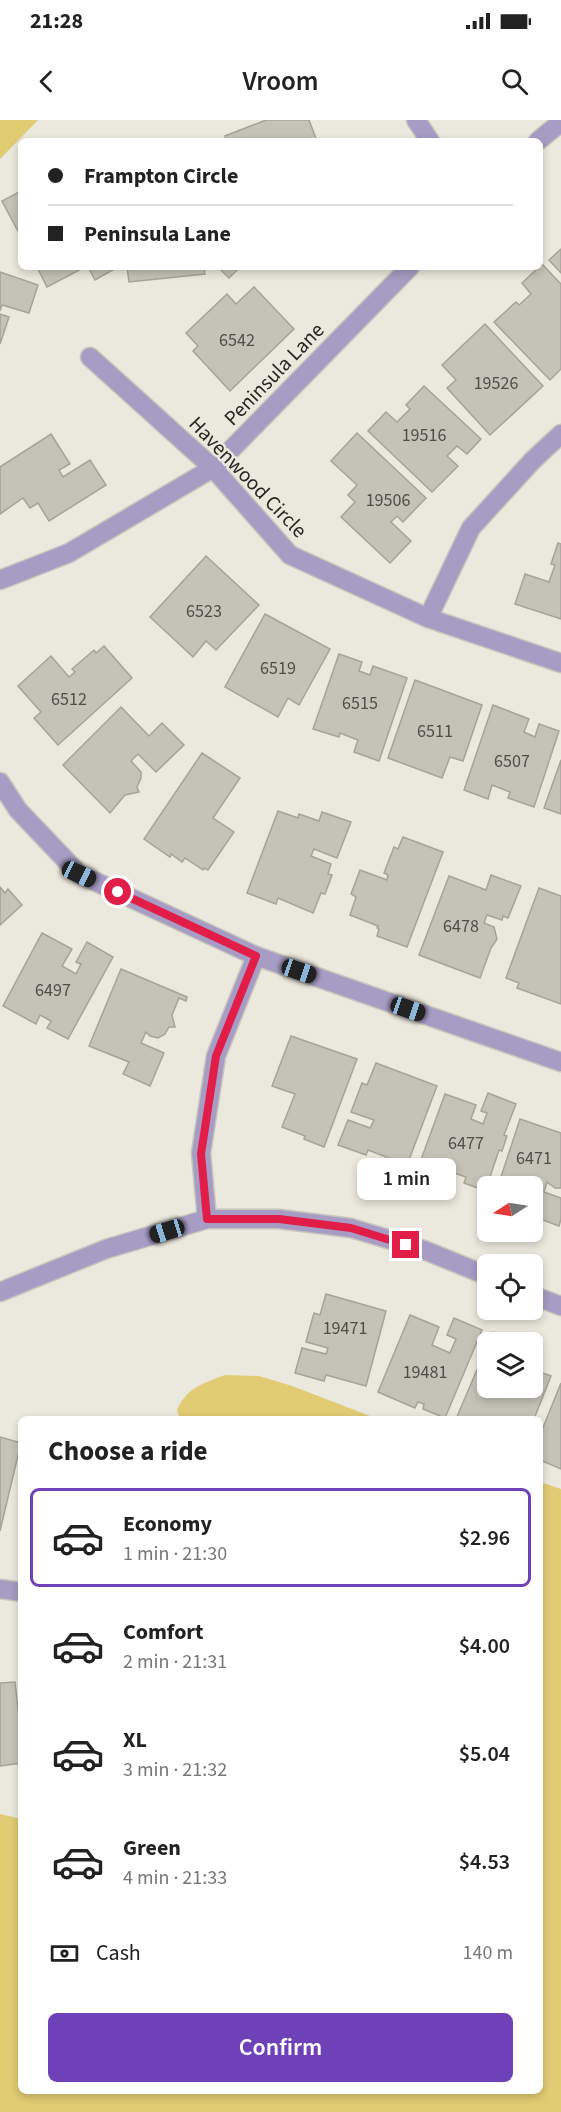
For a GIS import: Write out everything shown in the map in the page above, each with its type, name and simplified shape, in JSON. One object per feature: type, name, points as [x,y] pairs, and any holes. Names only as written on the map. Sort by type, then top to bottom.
[{"type":"street","points":[[416,120],[428,138]]},
{"type":"street","points":[[542,138],[561,122]]},
{"type":"street","name":"Peninsula Lane","points":[[0,580],[69,553],[213,468],[407,270]]},
{"type":"street","name":"Havenwood Circle","points":[[90,357],[213,468],[290,555],[428,618],[561,663]]},
{"type":"street","points":[[428,618],[471,528],[533,460],[561,434]]},
{"type":"street","points":[[0,782],[18,810],[79,874],[256,956],[561,1062]]},
{"type":"street","points":[[207,1219],[201,1154],[216,1056],[256,956]]},
{"type":"street","points":[[0,1292],[106,1249],[207,1219],[279,1219],[351,1228],[424,1250],[477,1272]]},
{"type":"street","points":[[543,1299],[561,1306]]},
{"type":"street","points":[[0,1589],[18,1592]]},
{"type":"shaded area","points":[[0,120],[38,120],[18,138],[0,159]]},
{"type":"shaded area","points":[[225,1375],[259,1376],[370,1416],[179,1416],[177,1410],[181,1402],[191,1391]]},
{"type":"shaded area","points":[[543,1483],[561,1489],[561,2112],[0,2112],[0,1814],[18,1818],[18,2094],[543,2094]]},
{"type":"building","points":[[266,120],[309,120],[316,138],[226,138],[225,136]]},
{"type":"building","points":[[18,193],[18,231],[2,201]]},
{"type":"building","points":[[561,249],[561,273],[549,260]]},
{"type":"building","points":[[543,265],[561,284],[561,369],[550,380],[494,322],[516,302],[519,305],[531,294],[522,283],[536,270],[543,270]]},
{"type":"building","points":[[38,270],[79,270],[47,287]]},
{"type":"building","points":[[90,270],[113,270],[95,280]]},
{"type":"building","points":[[127,270],[204,270],[205,274],[129,282]]},
{"type":"building","points":[[221,270],[237,270],[229,278]]},
{"type":"building","points":[[0,272],[38,285],[29,313],[2,305],[0,311]]},
{"type":"building","points":[[254,287],[294,329],[230,391],[193,351],[198,346],[186,333],[227,294],[236,304]]},
{"type":"building","points":[[0,314],[9,317],[0,344]]},
{"type":"building","points":[[485,324],[543,386],[490,435],[447,388],[456,380],[442,365]]},
{"type":"building","points":[[424,386],[481,439],[467,454],[457,446],[447,456],[458,466],[432,492],[368,431],[386,412],[397,422],[410,409],[406,405]]},
{"type":"building","points":[[357,433],[426,498],[403,522],[397,516],[391,522],[411,541],[390,563],[341,517],[355,502],[348,495],[357,485],[331,461]]},
{"type":"building","points":[[51,434],[70,464],[59,470],[63,477],[90,460],[106,485],[49,521],[38,503],[30,508],[23,498],[0,514],[0,467]]},
{"type":"building","points":[[558,543],[561,544],[561,619],[515,604],[525,574],[549,582],[555,565],[551,564]]},
{"type":"building","points":[[206,556],[259,605],[216,650],[206,641],[193,657],[150,617]]},
{"type":"building","points":[[265,614],[330,649],[299,705],[288,698],[278,717],[225,687]]},
{"type":"building","points":[[104,646],[132,678],[58,745],[34,718],[41,712],[18,686],[51,656],[69,677],[75,672],[72,669],[94,650],[96,653]]},
{"type":"building","points":[[339,654],[362,662],[359,671],[370,675],[373,666],[407,678],[379,761],[354,752],[358,740],[340,733],[339,737],[313,729]]},
{"type":"building","points":[[415,680],[482,705],[463,761],[450,757],[442,778],[388,758]]},
{"type":"building","points":[[493,705],[529,719],[524,732],[535,737],[539,724],[559,731],[534,807],[508,798],[510,792],[492,785],[488,799],[464,790]]},
{"type":"building","points":[[121,707],[149,736],[162,723],[184,745],[156,772],[138,754],[131,761],[141,772],[137,787],[139,792],[125,795],[110,813],[63,765]]},
{"type":"building","points":[[202,753],[240,778],[213,818],[234,832],[208,870],[204,868],[203,870],[185,858],[182,862],[171,854],[170,857],[144,839]]},
{"type":"building","points":[[561,760],[561,814],[544,808]]},
{"type":"building","points":[[278,811],[298,818],[299,814],[319,821],[322,812],[351,822],[337,858],[314,849],[311,856],[331,864],[328,874],[332,875],[325,894],[321,893],[313,913],[278,898],[276,904],[247,893]]},
{"type":"building","points":[[403,837],[443,852],[407,947],[377,936],[378,926],[350,915],[356,897],[351,894],[360,870],[387,880],[388,875],[384,873],[394,847],[398,849]]},
{"type":"building","points":[[491,875],[521,886],[508,918],[503,916],[502,920],[487,915],[484,923],[494,927],[497,939],[491,948],[480,978],[419,955],[449,876],[486,890]]},
{"type":"building","points":[[0,887],[5,893],[8,889],[22,905],[0,925]]},
{"type":"building","points":[[539,888],[561,896],[561,1004],[517,988],[519,983],[506,978]]},
{"type":"building","points":[[42,933],[72,949],[62,966],[76,974],[81,964],[76,962],[87,942],[113,957],[68,1039],[47,1028],[51,1021],[40,1015],[36,1024],[3,1006]]},
{"type":"building","points":[[121,969],[187,997],[186,1001],[179,998],[172,1015],[175,1027],[169,1027],[165,1034],[158,1038],[146,1032],[141,1043],[164,1053],[150,1086],[123,1074],[129,1062],[89,1046]]},
{"type":"building","points":[[291,1036],[357,1059],[324,1147],[282,1127],[295,1094],[272,1086]]},
{"type":"building","points":[[376,1063],[437,1086],[407,1165],[368,1150],[366,1155],[338,1145],[348,1120],[370,1128],[374,1120],[351,1112],[362,1083],[367,1085]]},
{"type":"building","points":[[488,1093],[516,1104],[504,1135],[507,1136],[502,1151],[499,1150],[490,1176],[477,1176],[477,1188],[464,1183],[466,1177],[454,1173],[451,1181],[418,1168],[445,1094],[476,1105],[471,1119],[483,1124],[487,1113],[481,1111]]},
{"type":"building","points":[[520,1119],[561,1133],[561,1188],[555,1188],[547,1182],[544,1192],[561,1198],[559,1226],[543,1220],[543,1176],[501,1176]]},
{"type":"building","points":[[326,1294],[386,1311],[366,1386],[326,1375],[324,1381],[295,1373],[302,1348],[326,1354],[328,1348],[306,1342],[314,1313],[320,1315]]},
{"type":"building","points":[[410,1315],[439,1327],[432,1345],[450,1353],[456,1339],[447,1335],[454,1318],[482,1330],[477,1332],[477,1342],[446,1416],[423,1409],[424,1404],[418,1402],[415,1408],[378,1392]]},
{"type":"building","points":[[477,1370],[477,1398],[542,1398],[535,1416],[457,1416]]},
{"type":"building","points":[[543,1373],[551,1376],[543,1396]]},
{"type":"building","points":[[561,1383],[561,1469],[543,1461],[543,1428]]},
{"type":"building","points":[[0,1437],[18,1442],[18,1456],[0,1531]]},
{"type":"building","points":[[15,1682],[18,1710],[18,1763],[0,1766],[0,1683]]},
{"type":"route","points":[[118,892],[256,956],[216,1056],[201,1154],[207,1219],[279,1219],[351,1228],[406,1245]]}]
